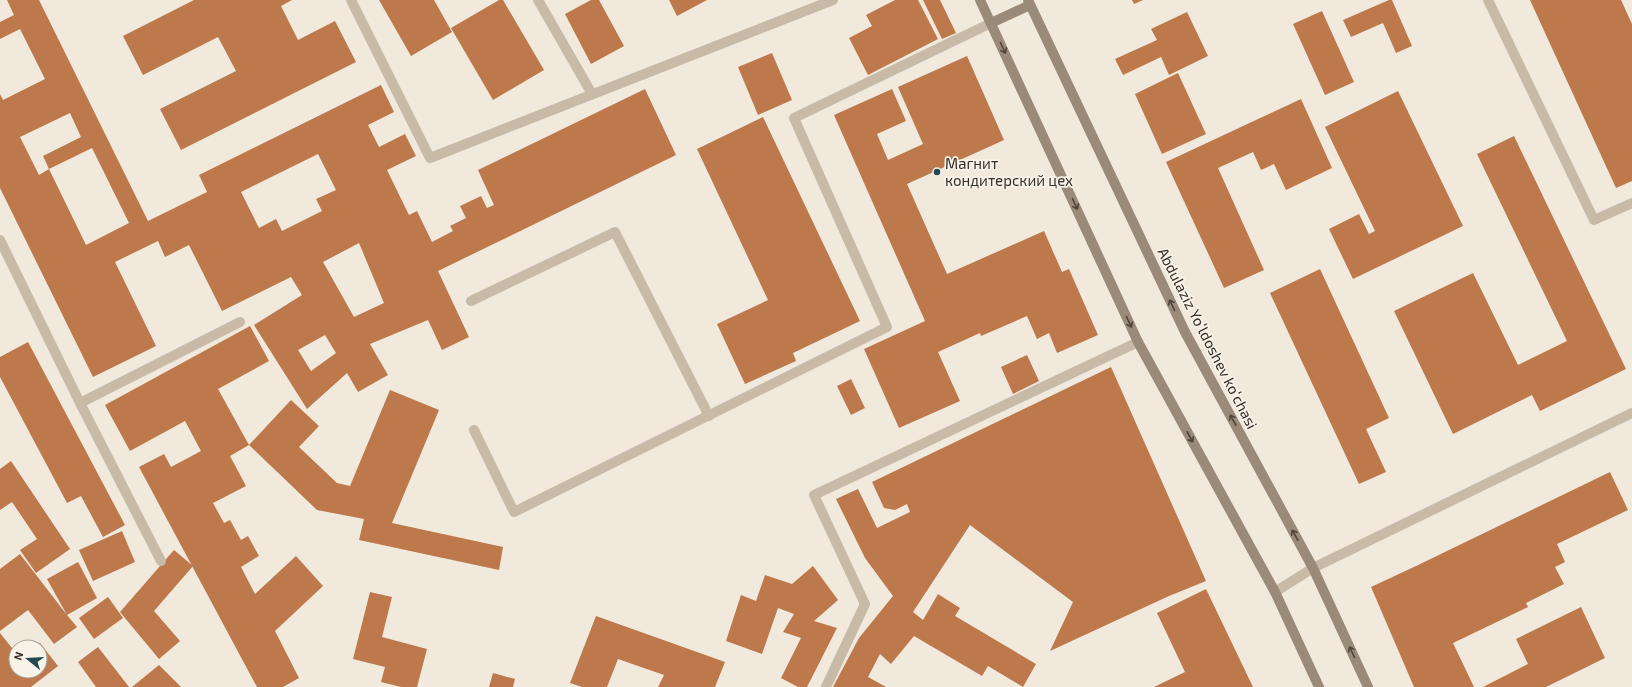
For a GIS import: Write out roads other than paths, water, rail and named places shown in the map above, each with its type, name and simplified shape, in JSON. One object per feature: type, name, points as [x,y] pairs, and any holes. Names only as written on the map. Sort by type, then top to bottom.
[{"type":"main road","points":[[980,0],[1138,342],[1275,592],[1319,687]]},
{"type":"main road","points":[[991,23],[1029,2]]},
{"type":"main road","name":"Abdulaziz Yoʻldoshev koʻchasi","points":[[1029,2],[1185,332],[1313,568],[1368,687]]},
{"type":"street","points":[[351,0],[430,158],[833,0]]},
{"type":"street","points":[[538,0],[592,94]]},
{"type":"street","points":[[1488,0],[1594,220],[1632,203]]},
{"type":"street","points":[[474,430],[514,512],[887,327],[794,118],[991,23]]},
{"type":"street","points":[[471,301],[615,232],[709,416]]},
{"type":"street","points":[[0,240],[80,403],[161,561]]},
{"type":"street","points":[[80,403],[240,322]]},
{"type":"street","points":[[826,687],[866,604],[814,495],[1138,342]]},
{"type":"street","points":[[1275,592],[1313,568],[1632,413]]},
{"type":"place","name":"Магнит кондитерский цех","points":[[937,172]]}]
